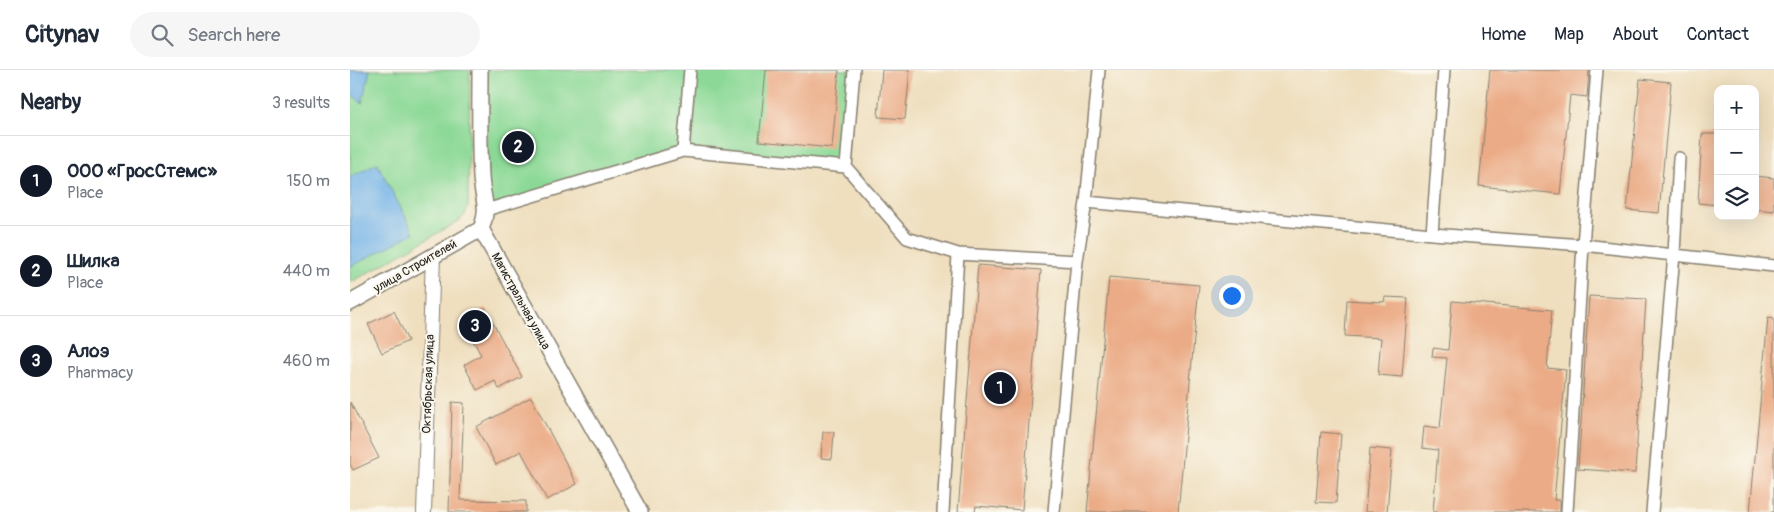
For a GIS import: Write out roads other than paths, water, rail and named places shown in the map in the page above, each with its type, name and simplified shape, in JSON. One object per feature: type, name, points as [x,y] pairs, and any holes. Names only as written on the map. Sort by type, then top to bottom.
[{"type":"main road","points":[[480,70],[481,178],[486,210],[486,216],[481,229]]},
{"type":"main road","name":"улица Строителей","points":[[350,303],[481,229]]},
{"type":"main road","name":"Магистральная улица","points":[[481,229],[640,512]]},
{"type":"street","points":[[683,151],[690,70]]},
{"type":"street","points":[[846,167],[854,70]]},
{"type":"street","points":[[1054,512],[1077,260],[1086,202],[1099,70]]},
{"type":"street","points":[[1432,234],[1444,70]]},
{"type":"street","points":[[1567,512],[1583,245],[1597,70]]},
{"type":"street","points":[[486,210],[683,151],[846,167],[907,238],[958,254],[1077,260]]},
{"type":"street","points":[[1652,512],[1674,254],[1679,158]]},
{"type":"street","points":[[1086,202],[1432,234],[1583,245],[1774,266]]},
{"type":"street","points":[[943,512],[958,254]]},
{"type":"street","name":"Октябрьская улица","points":[[424,512],[433,256]]},
{"type":"water","points":[[350,70],[370,70],[362,103],[350,93]]},
{"type":"water","points":[[377,163],[414,233],[350,267],[350,177]]},
{"type":"place","name":"Шилка","points":[[518,147]]},
{"type":"place","name":"Алоэ","points":[[475,326]]},
{"type":"place","name":"ООО «ГросСтемс»","points":[[1000,388]]}]
